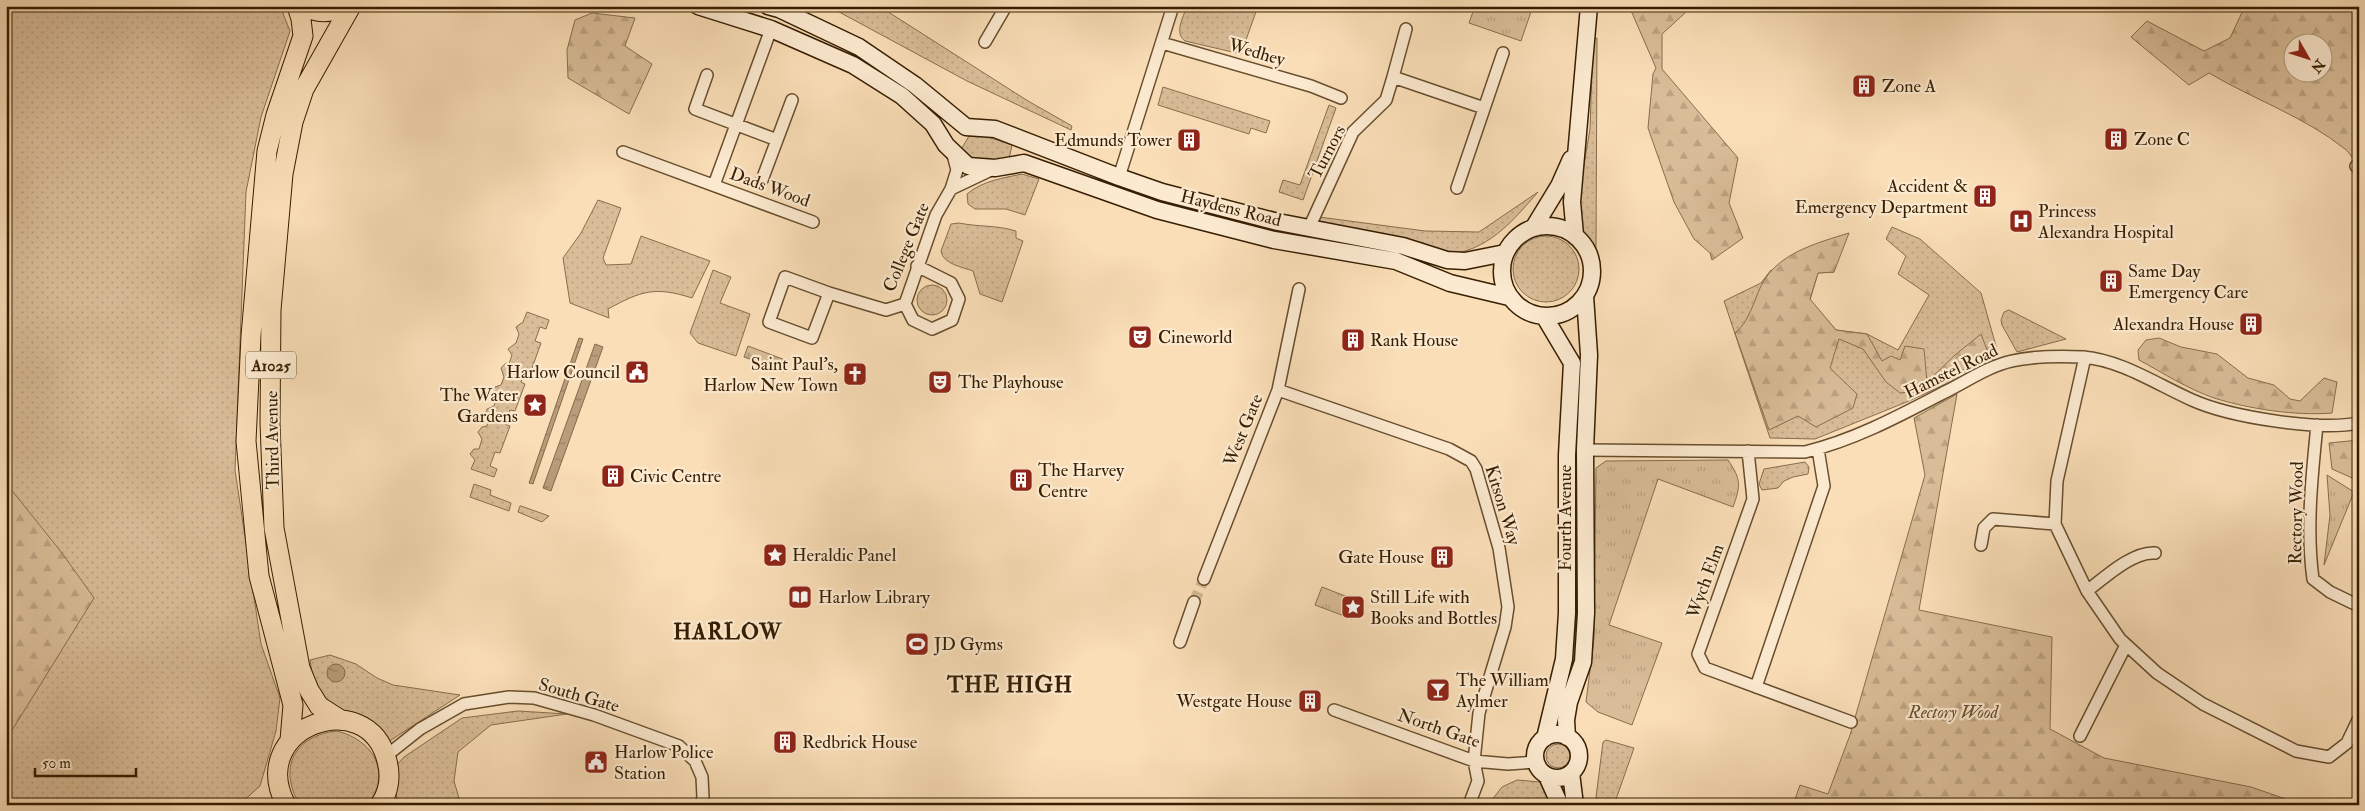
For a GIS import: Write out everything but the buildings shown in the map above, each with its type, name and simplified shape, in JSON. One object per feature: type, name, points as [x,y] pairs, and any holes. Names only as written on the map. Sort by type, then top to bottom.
[{"type":"main road","name":"Third Avenue","points":[[290,740],[293,705],[259,576],[246,441],[251,336],[267,151],[276,115],[303,36],[297,6]]},
{"type":"main road","points":[[304,6],[318,12],[332,12],[345,6]]},
{"type":"main road","name":"Third Avenue","points":[[351,6],[304,88],[286,156],[272,296],[270,423],[274,528],[300,668],[309,690],[318,706],[341,720],[361,727],[371,734],[386,756]]},
{"type":"main road","points":[[280,802],[277,773],[279,761],[290,740],[302,729],[317,722],[341,720]]},
{"type":"main road","points":[[382,804],[389,780],[386,756]]},
{"type":"street","name":"Haydens Road","points":[[698,6],[771,28],[853,65],[902,96],[933,124],[952,150],[968,166],[995,168],[1024,163],[1157,210],[1274,240],[1396,261],[1450,283],[1509,297]]},
{"type":"street","points":[[768,6],[780,9],[859,47],[915,85],[966,127],[956,138],[952,150]]},
{"type":"street","points":[[985,42],[1006,6]]},
{"type":"street","points":[[1119,177],[1173,6]]},
{"type":"street","points":[[1575,235],[1572,202],[1589,6]]},
{"type":"street","name":"Dads Wood","points":[[714,185],[771,28]]},
{"type":"street","name":"Turnors","points":[[1309,228],[1353,132],[1386,100],[1406,29]]},
{"type":"street","name":"Wedhey","points":[[1162,43],[1311,86],[1341,98]]},
{"type":"street","points":[[1457,188],[1503,53]]},
{"type":"street","points":[[707,74],[695,109],[777,140]]},
{"type":"street","points":[[1393,77],[1484,108]]},
{"type":"street","name":"Dads Wood","points":[[762,180],[792,100]]},
{"type":"street","name":"Haydens Road","points":[[966,127],[996,129],[1162,192],[1278,222],[1403,246],[1447,260],[1465,261],[1505,253]]},
{"type":"street","points":[[1534,227],[1559,186],[1577,146]]},
{"type":"street","name":"College Gate","points":[[829,293],[812,338],[769,322],[785,277],[829,293],[886,310],[905,304],[936,215],[951,189],[956,170],[952,150]]},
{"type":"street","name":"Dads Wood","points":[[623,152],[813,222]]},
{"type":"street","name":"College Gate","points":[[951,189],[995,168]]},
{"type":"street","points":[[1548,225],[1562,228],[1575,235],[1585,246],[1591,261],[1592,277],[1585,296],[1569,310],[1557,315],[1531,314],[1519,307],[1509,297],[1503,283],[1501,268],[1505,253],[1516,237],[1534,227],[1548,225]]},
{"type":"street","points":[[905,304],[913,320],[932,329],[952,320],[959,299],[951,283],[917,266]]},
{"type":"street","name":"West Gate","points":[[1204,579],[1278,390],[1300,289]]},
{"type":"street","name":"Fourth Avenue","points":[[1567,737],[1566,720],[1569,702],[1583,662],[1586,613],[1585,450],[1589,355],[1585,326],[1585,296]]},
{"type":"street","name":"Fourth Avenue","points":[[1544,316],[1572,363],[1567,455],[1567,612],[1564,659],[1545,738]]},
{"type":"street","points":[[2085,357],[2057,481],[2055,524],[2087,591],[2126,645],[2156,673],[2203,704],[2296,751],[2329,757],[2347,744],[2359,718]]},
{"type":"street","name":"Hamstel Road","points":[[1585,450],[1805,452],[1836,444],[1903,414],[1994,366],[2020,360],[2085,357],[2113,363],[2214,409],[2233,414],[2317,425],[2359,423]]},
{"type":"street","name":"Kitson Way","points":[[1278,390],[1449,449],[1471,461],[1476,469],[1499,550],[1508,606],[1505,627],[1479,714],[1474,761],[1478,781],[1469,805]]},
{"type":"street","name":"Rectory Wood","points":[[2317,425],[2313,465],[2310,556],[2313,579],[2330,592],[2359,606]]},
{"type":"street","points":[[1756,687],[1824,486],[1818,449]]},
{"type":"street","name":"Wych Elm","points":[[1748,451],[1753,499],[1698,654],[1705,668],[1851,722]]},
{"type":"street","points":[[1981,545],[1984,528],[1992,519],[2055,524]]},
{"type":"street","points":[[2087,591],[2122,565],[2148,552],[2155,553]]},
{"type":"street","points":[[1180,642],[1194,602]]},
{"type":"street","points":[[2080,736],[2126,645]]},
{"type":"street","name":"South Gate","points":[[386,756],[420,729],[464,704],[510,697],[534,698],[594,715],[678,746],[695,761],[702,777],[703,797],[701,805]]},
{"type":"street","name":"North Gate","points":[[1334,710],[1474,761],[1508,764],[1536,762]]},
{"type":"street","points":[[1560,805],[1560,800],[1548,776],[1538,768],[1536,762],[1536,748],[1545,738],[1556,735],[1567,737],[1576,746],[1578,753],[1578,760],[1571,773],[1575,805]]},
{"type":"street","points":[[1548,776],[1560,778],[1571,773]]},
{"type":"green space","points":[[6,6],[280,6],[290,31],[261,117],[246,192],[235,470],[261,644],[280,698],[276,731],[260,786],[239,805],[6,805]]},
{"type":"green space","points":[[828,6],[883,6],[882,8],[1028,101],[1072,126],[1071,130],[967,81]]},
{"type":"green space","points":[[1187,6],[1258,6],[1241,54],[1185,41],[1180,34],[1180,30]]},
{"type":"green space","points":[[1475,6],[1533,6],[1521,41],[1469,23]]},
{"type":"green space","points":[[1629,6],[1682,6],[1685,13],[1662,34],[1662,69],[1738,158],[1729,203],[1743,238],[1712,260],[1710,253],[1694,239],[1674,202],[1648,128],[1653,74],[1656,68]]},
{"type":"green space","points":[[2245,6],[2348,6],[2359,14],[2359,167],[2345,149],[2313,127],[2209,73],[2189,85],[2131,37],[2147,21],[2204,51],[2230,38]]},
{"type":"green space","points":[[592,13],[635,18],[625,46],[652,64],[629,114],[568,78],[567,50],[575,20]]},
{"type":"green space","points":[[1597,38],[1596,250],[1579,229],[1575,218],[1590,129],[1593,39]]},
{"type":"green space","points":[[1163,87],[1270,121],[1266,133],[1251,128],[1249,134],[1158,105]]},
{"type":"green space","points":[[1329,105],[1336,108],[1303,200],[1279,192],[1283,180],[1300,185]]},
{"type":"green space","points":[[982,135],[1012,145],[1009,159],[979,164],[967,159],[962,148],[969,136]]},
{"type":"green space","points":[[1022,174],[1039,179],[1025,215],[1006,209],[975,209],[968,204],[967,194],[979,186]]},
{"type":"green space","points":[[1538,192],[1498,234],[1474,248],[1445,255],[1317,223],[1319,217],[1425,231],[1479,232]]},
{"type":"green space","points":[[598,200],[621,208],[603,258],[606,265],[631,264],[641,236],[710,261],[692,298],[658,291],[639,294],[608,309],[609,318],[570,303],[563,258],[581,233]]},
{"type":"green space","points":[[959,223],[1016,231],[1016,238],[1023,241],[1002,302],[980,294],[973,271],[949,262],[942,255],[941,251],[951,224]]},
{"type":"green space","points":[[1892,227],[1920,239],[1981,293],[1998,353],[1989,364],[1909,401],[1815,439],[1770,438],[1724,301],[1761,283],[1771,270],[1834,272],[1818,273],[1810,300],[1836,330],[1867,334],[1898,350],[1929,295],[1898,274],[1906,256],[1886,239]]},
{"type":"green space","points":[[1849,233],[1834,272],[1818,273],[1810,299],[1836,330],[1867,334],[1882,361],[1891,356],[1900,360],[1905,346],[1924,349],[1927,382],[1955,355],[1981,334],[1989,355],[1928,390],[1900,393],[1886,382],[1863,349],[1839,339],[1830,368],[1857,394],[1853,408],[1816,427],[1798,416],[1769,430],[1735,333],[1747,318],[1761,286],[1777,265],[1787,257],[1811,245]]},
{"type":"green space","points":[[1546,236],[1559,239],[1569,246],[1576,256],[1579,269],[1576,282],[1569,292],[1559,299],[1546,302],[1533,299],[1523,292],[1516,282],[1513,269],[1516,256],[1523,246],[1533,239]]},
{"type":"green space","points":[[713,270],[731,277],[720,303],[750,314],[736,356],[698,343],[690,333]]},
{"type":"green space","points":[[932,285],[943,289],[947,300],[943,311],[932,315],[921,311],[917,300],[921,289]]},
{"type":"green space","points":[[2009,310],[2066,339],[2017,352],[2001,320],[2004,312]]},
{"type":"green space","name":"The Water Gardens","points":[[527,312],[549,320],[546,329],[540,327],[535,341],[541,343],[531,371],[525,369],[521,382],[525,384],[515,411],[510,410],[505,424],[510,426],[500,453],[495,452],[490,466],[497,469],[494,477],[471,469],[475,460],[470,454],[474,449],[479,449],[482,439],[478,432],[482,427],[487,426],[489,418],[486,413],[487,409],[494,406],[497,397],[493,390],[501,385],[504,377],[501,368],[506,363],[509,364],[512,355],[508,349],[516,343],[519,334],[516,327],[523,322]]},
{"type":"green space","points":[[2159,338],[2181,347],[2217,354],[2248,378],[2274,385],[2290,399],[2300,401],[2324,378],[2337,382],[2332,413],[2273,411],[2228,402],[2204,394],[2139,360],[2138,350],[2146,340]]},
{"type":"green space","points":[[748,346],[788,361],[784,372],[744,357]]},
{"type":"green space","name":"Rectory Wood","points":[[1957,394],[1919,610],[2052,637],[2050,729],[2104,758],[2251,787],[2303,805],[1793,805],[1800,785],[1828,794],[1850,735],[1925,475],[1914,418]]},
{"type":"green space","points":[[2359,440],[2359,481],[2332,469],[2329,443]]},
{"type":"green space","points":[[1728,460],[1738,482],[1733,507],[1658,479],[1609,625],[1662,643],[1632,725],[1598,712],[1586,702],[1594,638],[1596,468],[1606,461]]},
{"type":"green space","points":[[1805,462],[1809,467],[1808,474],[1784,481],[1778,488],[1762,490],[1759,484],[1764,469]]},
{"type":"green space","points":[[2327,475],[2354,492],[2324,565],[2330,515]]},
{"type":"green space","points":[[6,483],[62,553],[94,598],[6,740]]},
{"type":"green space","points":[[474,484],[491,490],[490,495],[511,503],[509,511],[470,497]]},
{"type":"green space","points":[[520,506],[549,516],[542,522],[518,512]]},
{"type":"green space","points":[[1322,587],[1358,601],[1352,619],[1315,605]]},
{"type":"green space","points":[[330,655],[356,664],[377,678],[393,685],[460,695],[388,742],[369,722],[338,710],[315,691],[310,660]]},
{"type":"green space","points":[[518,711],[567,714],[491,725],[458,752],[454,781],[461,805],[397,805],[395,767],[404,757],[462,718]]},
{"type":"green space","points":[[337,731],[350,735],[361,742],[375,759],[378,781],[375,793],[367,805],[300,805],[293,791],[290,778],[294,756],[301,746],[310,739]]},
{"type":"green space","points":[[1606,740],[1634,748],[1614,805],[1595,805],[1603,742]]},
{"type":"green space","points":[[1558,744],[1566,748],[1570,756],[1566,764],[1558,768],[1550,764],[1546,756],[1550,748]]},
{"type":"green space","points":[[1517,780],[1540,782],[1551,805],[1510,802],[1507,805],[1488,805],[1502,787]]},
{"type":"water","points":[[579,338],[583,339],[533,484],[529,483]]},
{"type":"water","points":[[595,344],[603,347],[551,491],[543,488]]},
{"type":"water","points":[[336,664],[342,667],[345,673],[342,679],[336,682],[330,679],[327,673],[330,667]]},
{"type":"tunnel","points":[[1194,602],[1204,579]]},
{"type":"place","name":"Zone A","points":[[1864,86]]},
{"type":"place","name":"Zone C","points":[[2116,139]]},
{"type":"place","name":"Edmunds Tower","points":[[1189,140]]},
{"type":"place","name":"Accident & Emergency Department","points":[[1985,196]]},
{"type":"place","name":"Princess Alexandra Hospital","points":[[2021,221]]},
{"type":"place","name":"Same Day Emergency Care","points":[[2111,281]]},
{"type":"place","name":"Alexandra House","points":[[2251,324]]},
{"type":"place","name":"Cineworld","points":[[1140,337]]},
{"type":"place","name":"Rank House","points":[[1353,340]]},
{"type":"place","name":"Harlow Council","points":[[637,372]]},
{"type":"place","name":"Saint Paul's, Harlow New Town","points":[[855,374]]},
{"type":"place","name":"The Playhouse","points":[[940,382]]},
{"type":"place","name":"The Water Gardens","points":[[535,405]]},
{"type":"place","name":"Civic Centre","points":[[613,476]]},
{"type":"place","name":"The Harvey Centre","points":[[1021,480]]},
{"type":"place","name":"Heraldic Panel","points":[[775,555]]},
{"type":"place","name":"Gate House","points":[[1442,557]]},
{"type":"place","name":"Harlow Library","points":[[800,597]]},
{"type":"place","name":"Still Life with Books and Bottles","points":[[1353,607]]},
{"type":"place","name":"JD Gyms","points":[[917,644]]},
{"type":"place","name":"The William Aylmer","points":[[1438,690]]},
{"type":"place","name":"Westgate House","points":[[1310,701]]},
{"type":"place","name":"Redbrick House","points":[[785,742]]},
{"type":"place","name":"Harlow Police Station","points":[[596,762]]},
{"type":"district","name":"HARLOW","points":[[728,631]]},
{"type":"district","name":"THE HIGH","points":[[1010,684]]}]
